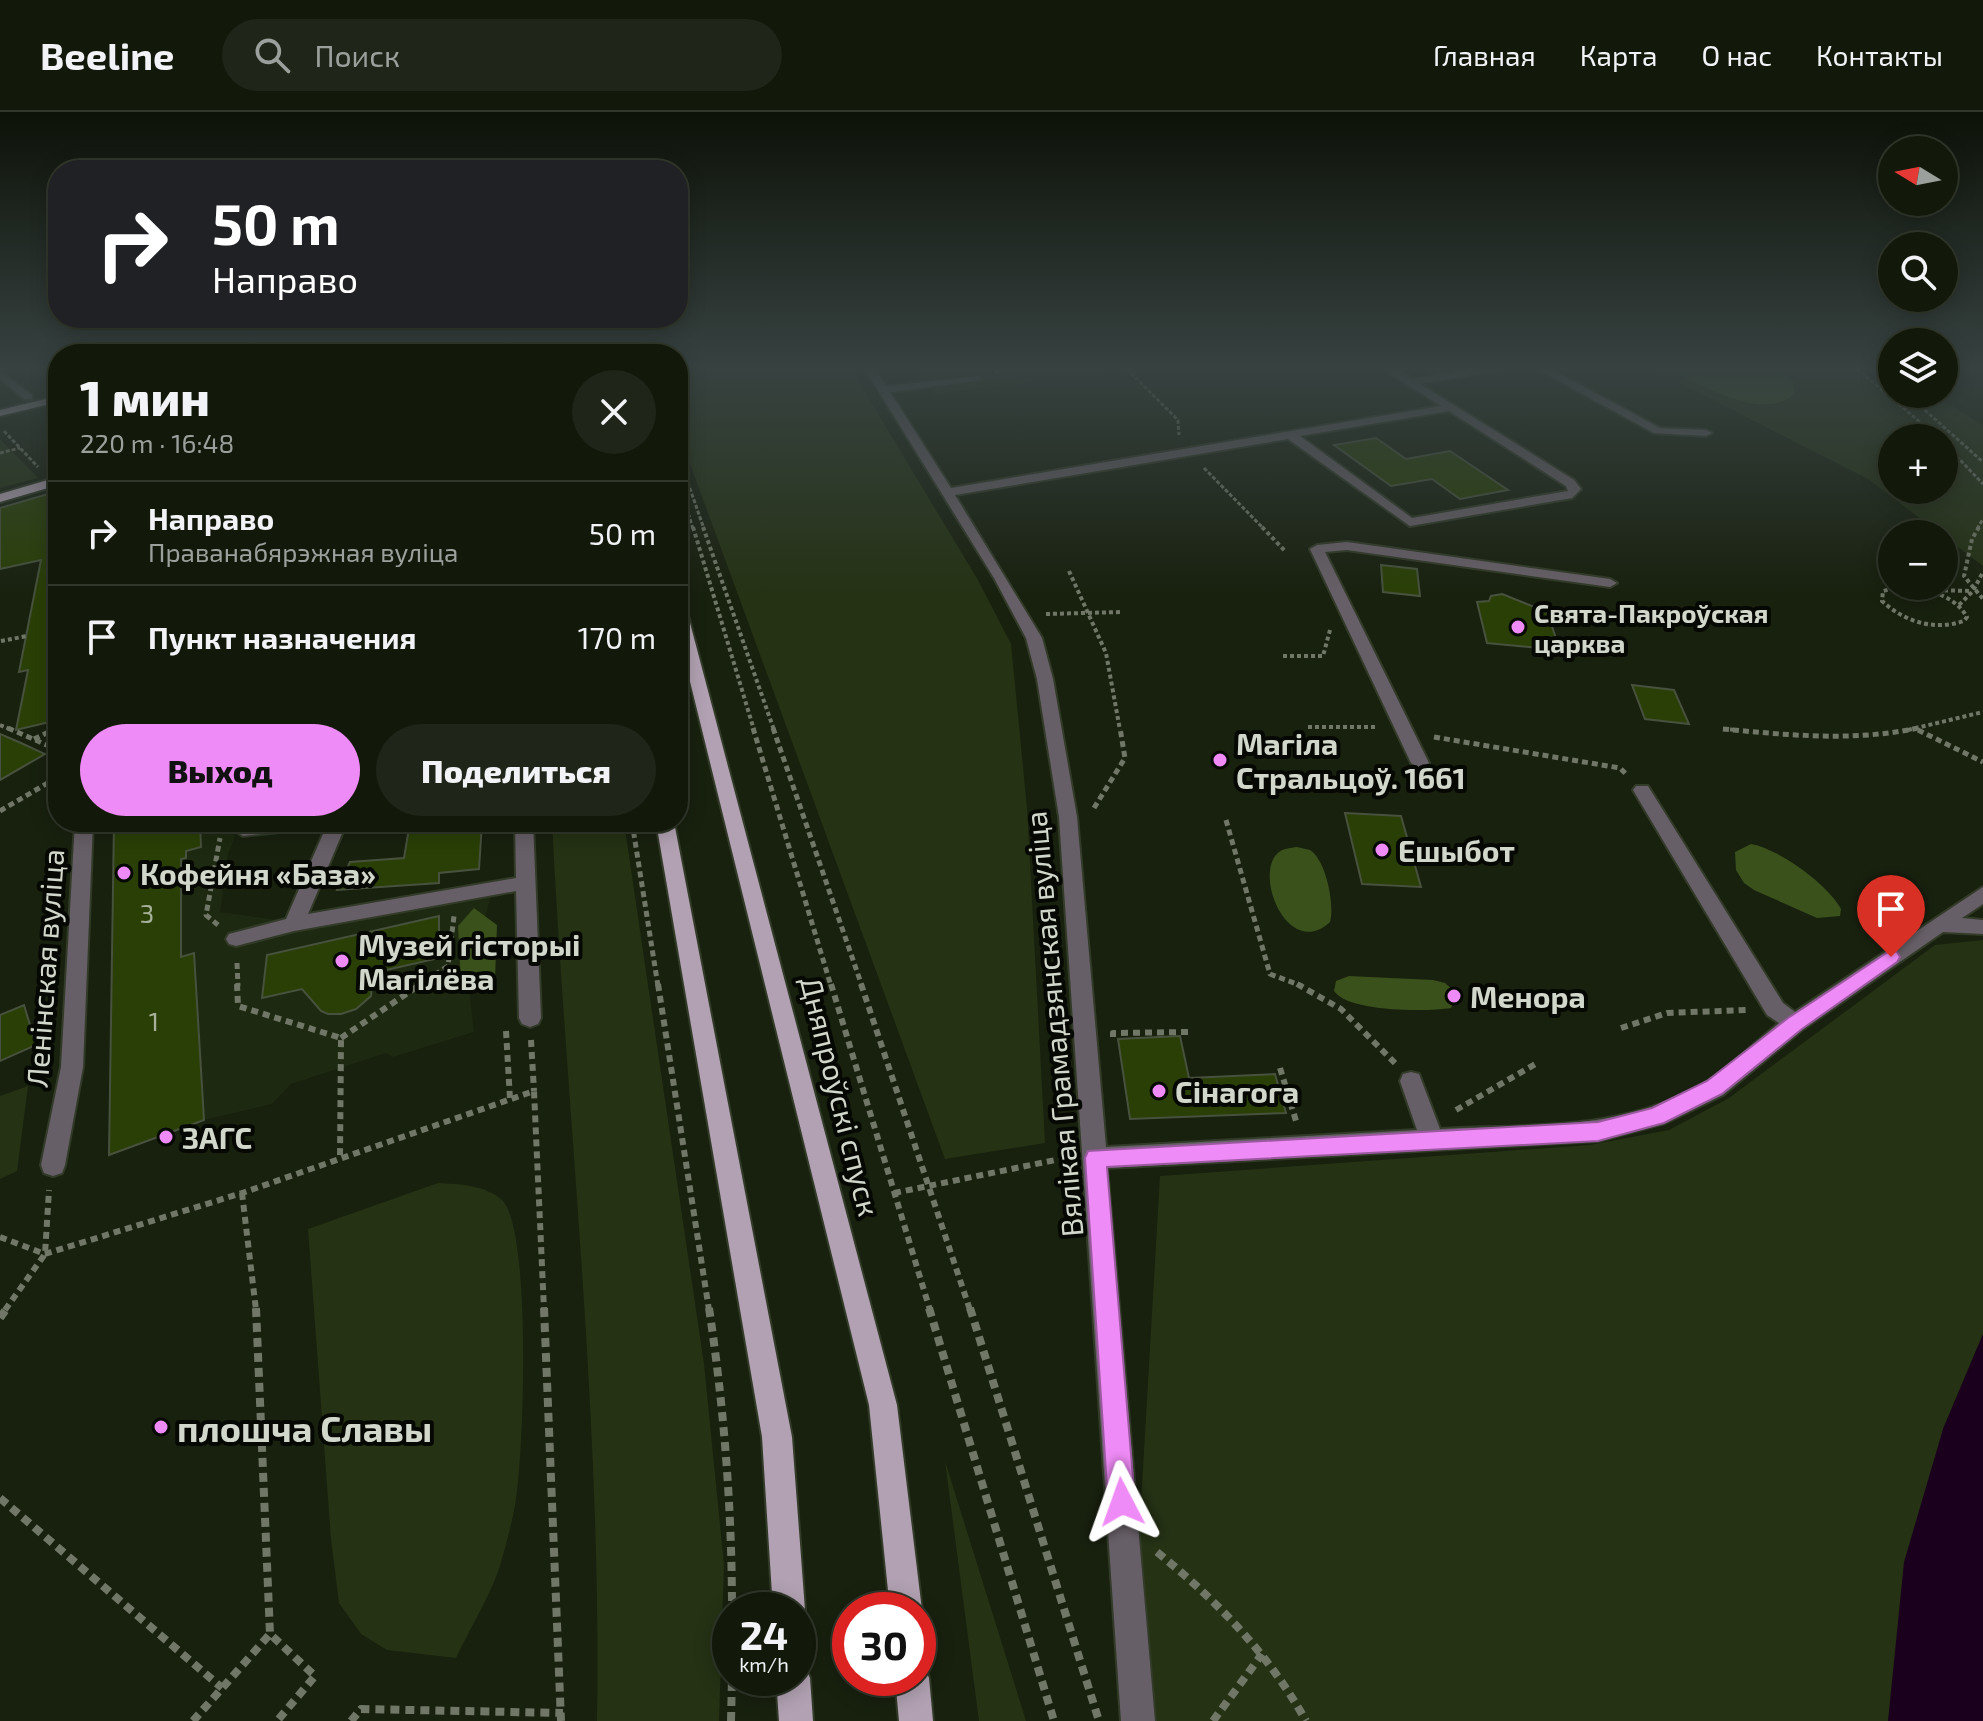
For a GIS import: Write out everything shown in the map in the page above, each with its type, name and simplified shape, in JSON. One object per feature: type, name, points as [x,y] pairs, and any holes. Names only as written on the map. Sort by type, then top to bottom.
[{"type":"main road","points":[[0,498],[48,480]]},
{"type":"main road","name":"Дняпроўскі спуск","points":[[688,643],[883,1405],[904,1592]]},
{"type":"main road","points":[[667,832],[777,1437],[788,1592]]},
{"type":"main road","points":[[794,1696],[796,1721]]},
{"type":"main road","points":[[914,1696],[916,1719]]},
{"type":"street","name":"Вялікая Грамадзянская вуліца","points":[[918,444],[1034,638],[1045,679],[1068,817],[1138,1721]]},
{"type":"street","points":[[948,492],[1236,444]]},
{"type":"street","points":[[1303,444],[1410,522],[1572,494],[1575,489],[1570,483],[1508,444]]},
{"type":"street","points":[[1420,763],[1317,549],[1347,546],[1610,583]]},
{"type":"street","points":[[1642,790],[1775,1009],[1795,1023]]},
{"type":"street","name":"Ленінская вуліца","points":[[53,1165],[75,1043],[84,832]]},
{"type":"street","points":[[294,924],[334,832]]},
{"type":"street","points":[[524,832],[530,1018]]},
{"type":"street","points":[[236,939],[294,924],[525,883]]},
{"type":"street","points":[[1096,1158],[1598,1131],[1657,1116],[1715,1088],[1795,1023],[1983,894]]},
{"type":"street","points":[[1939,924],[1983,927]]},
{"type":"street","points":[[1411,1081],[1432,1139]]},
{"type":"path","points":[[16,444],[48,475]]},
{"type":"path","points":[[1963,444],[1983,462]]},
{"type":"path","points":[[0,453],[20,448]]},
{"type":"path","points":[[1958,458],[1983,484]]},
{"type":"path","points":[[688,483],[931,1185],[1099,1721]]},
{"type":"path","points":[[688,512],[1054,1721]]},
{"type":"path","points":[[1983,519],[1972,539],[1964,576],[1973,591],[1983,599]]},
{"type":"path","points":[[1069,571],[1106,653],[1125,758],[1089,816]]},
{"type":"path","points":[[1959,605],[1973,591],[1983,572]]},
{"type":"path","points":[[1958,591],[1973,591]]},
{"type":"path","points":[[1882,600],[1908,619],[1935,625],[1964,621],[1967,617],[1959,605],[1947,600]]},
{"type":"path","points":[[1283,656],[1323,656],[1334,611],[1346,609]]},
{"type":"path","points":[[1021,614],[1122,612]]},
{"type":"path","points":[[1,641],[27,636]]},
{"type":"path","points":[[1723,729],[1804,736],[1865,736],[1917,729],[1983,712]]},
{"type":"path","points":[[0,725],[48,746]]},
{"type":"path","points":[[1308,727],[1404,729],[1620,768],[1642,790]]},
{"type":"path","points":[[1917,729],[1983,762]]},
{"type":"path","points":[[34,740],[48,733]]},
{"type":"path","points":[[0,811],[48,783]]},
{"type":"path","points":[[1226,820],[1270,974],[1306,986],[1351,1014],[1411,1081]]},
{"type":"path","points":[[221,832],[206,915],[236,939],[238,1006],[341,1038]]},
{"type":"path","points":[[634,832],[717,1361],[732,1592]]},
{"type":"path","points":[[341,1038],[448,966],[456,896]]},
{"type":"path","points":[[1621,1028],[1667,1013],[1775,1009]]},
{"type":"path","points":[[351,1721],[361,1709],[562,1717],[530,1018]]},
{"type":"path","points":[[1113,1033],[1188,1032]]},
{"type":"path","points":[[340,1158],[341,1038]]},
{"type":"path","points":[[1462,1137],[1454,1112],[1539,1062]]},
{"type":"path","points":[[1280,1068],[1296,1122]]},
{"type":"path","points":[[0,1237],[45,1254],[242,1193],[534,1091]]},
{"type":"path","points":[[894,1193],[1062,1159]]},
{"type":"path","points":[[0,1318],[45,1254],[48,1192]]},
{"type":"path","points":[[193,1721],[270,1634],[256,1306],[242,1193]]},
{"type":"path","points":[[0,1498],[222,1688]]},
{"type":"path","points":[[1157,1552],[1213,1597],[1289,1689],[1306,1721]]},
{"type":"path","points":[[270,1634],[315,1676],[277,1721]]},
{"type":"path","points":[[1213,1721],[1262,1654]]},
{"type":"path","points":[[731,1721],[732,1696]]},
{"type":"shaded area","points":[[0,444],[5,444],[38,478],[0,488]]},
{"type":"shaded area","points":[[688,444],[896,444],[978,580],[1011,644],[1027,808],[1045,1143],[945,1159],[688,458]]},
{"type":"shaded area","points":[[1799,444],[1878,444],[1878,487],[1868,479]]},
{"type":"shaded area","points":[[1958,444],[1983,444],[1983,566],[1958,547],[1958,520],[1922,520],[1901,504],[1958,504]]},
{"type":"shaded area","points":[[114,832],[236,832],[228,855],[220,912],[277,920],[493,885],[469,989],[474,1032],[393,1057],[386,1053],[291,1084],[272,1104],[204,1120],[109,1155]]},
{"type":"shaded area","points":[[553,832],[625,832],[704,1364],[724,1565],[723,1592],[712,1592],[712,1696],[720,1696],[719,1721],[597,1721],[594,1496]]},
{"type":"shaded area","points":[[1983,940],[1983,1334],[1943,1429],[1888,1721],[1147,1721],[1139,1537],[1160,1176],[1589,1145],[1669,1130],[1729,1098],[1935,945]]},
{"type":"shaded area","points":[[28,1086],[17,1171],[0,1179],[0,1096]]},
{"type":"shaded area","points":[[438,1183],[480,1188],[502,1200],[512,1220],[522,1297],[523,1395],[514,1512],[498,1571],[456,1658],[387,1650],[361,1634],[339,1603],[331,1539],[308,1229]]},
{"type":"shaded area","points":[[1983,1334],[1983,1721],[1888,1721],[1904,1562],[1943,1429]]},
{"type":"shaded area","points":[[945,1461],[1026,1721],[979,1721]]},
{"type":"green space","points":[[1751,844],[1788,860],[1814,879],[1834,899],[1841,909],[1840,916],[1817,918],[1744,883],[1736,870],[1735,852]]},
{"type":"green space","points":[[1297,847],[1316,855],[1328,883],[1330,922],[1315,931],[1301,930],[1288,923],[1272,894],[1272,863],[1279,852]]},
{"type":"green space","points":[[474,908],[497,925],[495,979],[469,989],[461,983],[458,926]]},
{"type":"green space","points":[[1349,976],[1433,980],[1445,983],[1453,990],[1455,999],[1451,1008],[1407,1010],[1371,1007],[1342,998],[1334,991],[1336,981]]},
{"type":"building","points":[[1385,444],[1406,459],[1450,451],[1508,490],[1460,499],[1432,479],[1391,486],[1334,445]]},
{"type":"building","points":[[48,494],[48,722],[16,730],[28,670],[19,672],[41,560],[0,569],[0,508]]},
{"type":"building","points":[[1381,565],[1417,569],[1420,596],[1383,592]]},
{"type":"building","name":"Свята-Пакроўская царква","points":[[1502,594],[1547,612],[1560,650],[1487,643],[1477,602],[1489,601],[1491,596]]},
{"type":"building","points":[[1632,685],[1674,690],[1689,724],[1645,719]]},
{"type":"building","points":[[0,734],[21,743],[45,754],[0,780]]},
{"type":"building","name":"Ешыбот","points":[[1345,813],[1401,816],[1421,887],[1362,884]]},
{"type":"building","points":[[114,832],[200,832],[201,847],[186,851],[186,858],[181,859],[181,957],[194,953],[204,1120],[109,1155]]},
{"type":"building","points":[[408,832],[481,832],[479,869],[439,873],[439,883],[337,890],[350,862],[404,858]]},
{"type":"building","points":[[439,916],[439,958],[373,973],[371,996],[356,1009],[328,1014],[321,1011],[302,989],[262,998],[267,955]]},
{"type":"building","points":[[24,1005],[36,1045],[0,1061],[0,1015]]},
{"type":"building","name":"Сінагога","points":[[1180,1036],[1189,1078],[1275,1074],[1286,1113],[1130,1119],[1118,1039]]},
{"type":"place","name":"Свята-Пакроўская царква","points":[[1518,627]]},
{"type":"place","name":"Магіла Стральцоў. 1661","points":[[1220,760]]},
{"type":"place","name":"Ешыбот","points":[[1382,850]]},
{"type":"place","name":"Кофейня «База»","points":[[124,873]]},
{"type":"place","name":"Музей гісторыі Магілёва","points":[[342,961]]},
{"type":"place","name":"Менора","points":[[1454,996]]},
{"type":"place","name":"Сінагога","points":[[1159,1091]]},
{"type":"place","name":"ЗАГС","points":[[166,1137]]},
{"type":"place","name":"плошча Славы","points":[[161,1427]]},
{"type":"route","points":[[1122,1502],[1096,1158],[1598,1131],[1657,1116],[1715,1088],[1795,1023],[1891,957]]}]
